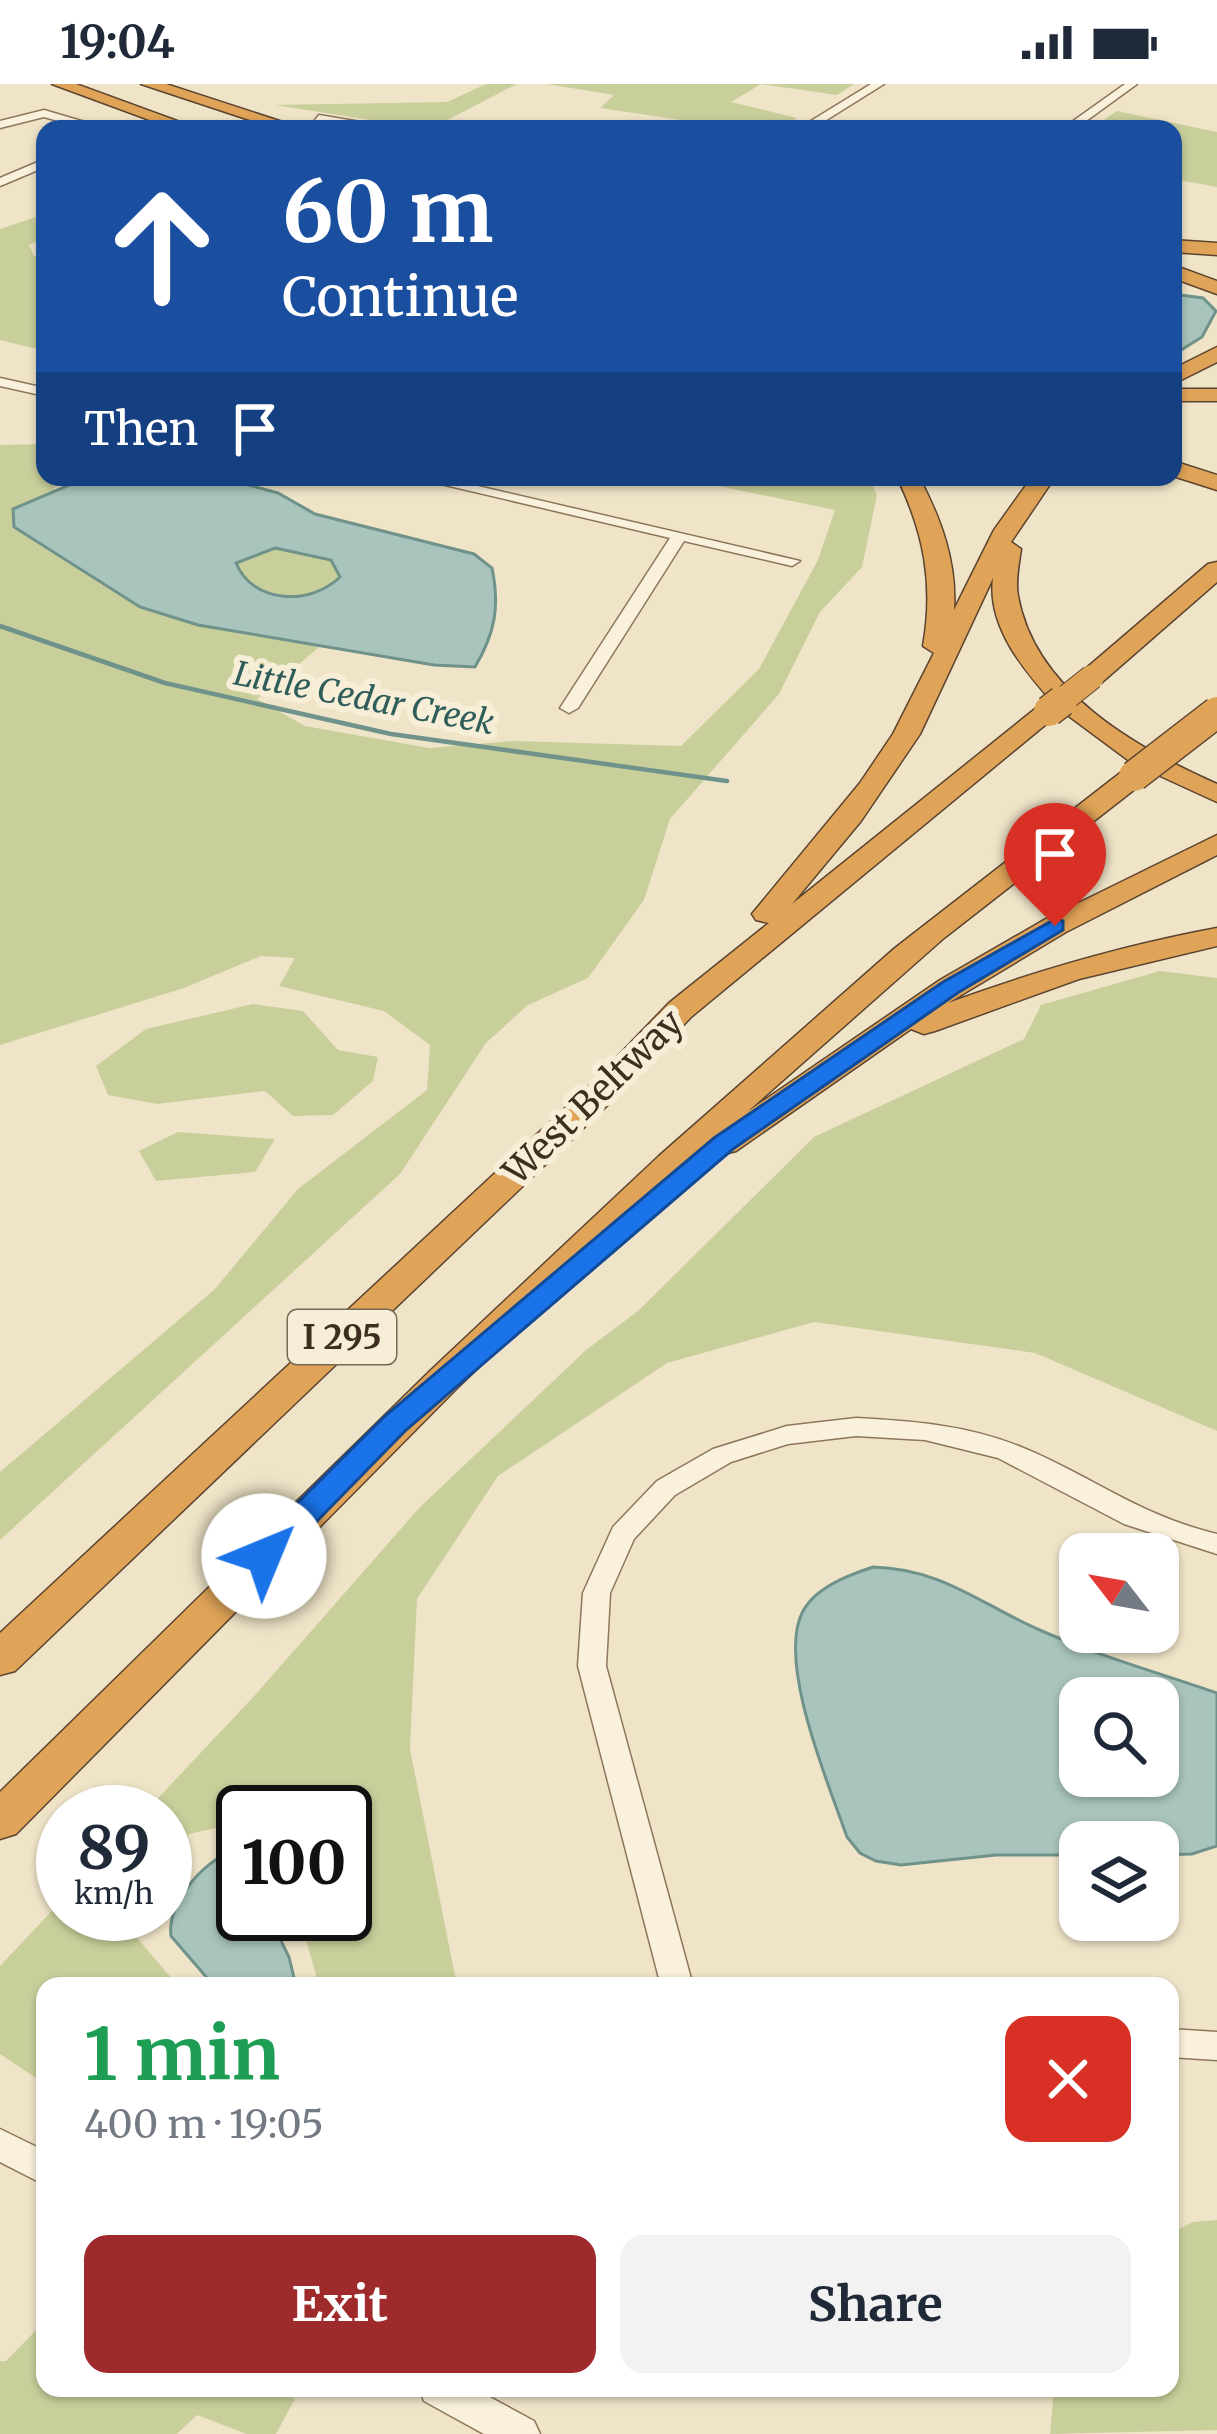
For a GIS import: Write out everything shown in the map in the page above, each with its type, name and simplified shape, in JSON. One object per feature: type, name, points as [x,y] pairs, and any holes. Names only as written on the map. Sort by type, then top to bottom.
[{"type":"highway","points":[[56,84],[138,120]]},
{"type":"highway","points":[[56,84],[163,120]]},
{"type":"highway","points":[[141,86],[232,120]]},
{"type":"highway","points":[[141,86],[263,120]]},
{"type":"highway","points":[[1182,247],[1217,249]]},
{"type":"highway","points":[[1182,262],[1217,268]]},
{"type":"highway","points":[[1182,274],[1217,288]]},
{"type":"highway","points":[[1182,373],[1214,356]]},
{"type":"highway","points":[[1182,394],[1217,394]]},
{"type":"highway","points":[[1182,446],[1217,458]]},
{"type":"highway","points":[[1182,471],[1217,483]]},
{"type":"highway","points":[[913,486],[932,522],[944,580],[944,612],[923,704]]},
{"type":"highway","points":[[680,1010],[801,877],[892,758],[923,704],[996,545],[1036,486]]},
{"type":"highway","points":[[1037,486],[1007,555],[1001,590],[1019,642],[1066,702],[1134,752],[1217,794]]},
{"type":"highway","name":"West Beltway","points":[[0,1659],[603,1091],[680,1010],[1092,677],[1217,569]]},
{"type":"highway","name":"I 295","points":[[0,1821],[395,1423],[670,1165],[907,954],[1217,712]]},
{"type":"highway","points":[[395,1423],[724,1144],[986,966],[1217,844]]},
{"type":"highway","points":[[851,1059],[988,998],[1130,953],[1217,937]]},
{"type":"street","points":[[819,120],[879,84]]},
{"type":"street","points":[[1081,120],[1132,84]]},
{"type":"street","points":[[0,125],[44,113],[68,120]]},
{"type":"street","points":[[319,118],[331,120]]},
{"type":"street","points":[[0,182],[36,167]]},
{"type":"street","points":[[0,382],[36,390]]},
{"type":"street","points":[[458,486],[792,561]]},
{"type":"street","points":[[569,708],[679,537]]},
{"type":"street","points":[[675,1977],[592,1666],[589,1634],[593,1597],[608,1558],[631,1521],[661,1491],[698,1466],[789,1433],[886,1426],[989,1445],[1030,1460],[1164,1530],[1217,1544]]},
{"type":"street","points":[[1179,2044],[1217,2047]]},
{"type":"street","points":[[0,2144],[36,2164]]},
{"type":"street","points":[[452,2397],[510,2431]]},
{"type":"green space","points":[[486,84],[517,84],[447,120],[372,120],[274,105],[447,102]]},
{"type":"green space","points":[[547,84],[761,84],[731,102],[797,118],[681,120],[600,108],[614,95]]},
{"type":"green space","points":[[761,84],[854,84],[837,95]]},
{"type":"green space","points":[[1117,111],[1160,120],[1104,120]]},
{"type":"green space","points":[[1182,125],[1217,132],[1217,187],[1182,181]]},
{"type":"green space","points":[[36,217],[36,242],[29,245],[36,256],[36,349],[0,340],[0,229]]},
{"type":"green space","points":[[36,444],[36,486],[59,486],[53,488],[198,625],[324,643],[257,699],[305,726],[429,748],[514,741],[681,746],[759,669],[818,560],[835,510],[718,486],[873,486],[877,495],[862,567],[820,612],[779,694],[670,819],[644,900],[588,978],[528,1005],[486,1043],[400,1174],[0,1540],[0,1472],[215,1289],[298,1189],[427,1090],[430,1045],[384,1011],[279,986],[295,958],[261,956],[184,988],[0,1045],[0,445]]},
{"type":"green space","points":[[274,548],[331,560],[340,577],[313,593],[268,593],[244,577],[235,563]]},
{"type":"green space","points":[[1160,971],[1217,978],[1217,1431],[1035,1353],[814,1322],[667,1363],[498,1476],[417,1599],[410,1749],[455,1977],[316,1977],[306,1941],[372,1941],[372,1785],[216,1785],[216,1828],[192,1833],[192,1785],[170,1785],[420,1507],[586,1350],[638,1311],[814,1137],[1024,1039],[1041,1005]]},
{"type":"green space","points":[[253,1004],[303,1011],[338,1050],[378,1057],[373,1081],[333,1115],[293,1116],[265,1091],[157,1104],[108,1095],[96,1066],[146,1029]]},
{"type":"green space","points":[[178,1132],[275,1139],[255,1172],[156,1181],[139,1151]]},
{"type":"green space","points":[[36,1928],[36,1941],[140,1941],[170,1977],[36,1977],[36,2078],[0,2054],[0,1966]]},
{"type":"green space","points":[[1217,2220],[1217,2430],[1050,2434],[1053,2397],[1179,2397],[1179,2229],[1193,2222]]},
{"type":"green space","points":[[36,2330],[36,2397],[295,2399],[276,2434],[247,2434],[197,2415],[177,2434],[0,2434],[0,2361],[6,2361]]},
{"type":"water","points":[[1182,295],[1203,298],[1216,311],[1202,337],[1182,349]]},
{"type":"water","points":[[67,486],[252,486],[278,493],[315,514],[474,554],[492,568],[496,595],[491,631],[475,667],[434,665],[198,625],[140,607],[14,527],[13,509]],"holes":[[[275,548],[331,560],[340,577],[313,593],[283,596],[255,587],[236,563]]]},
{"type":"water","points":[[873,1567],[921,1574],[1059,1638],[1059,1653],[1099,1653],[1169,1677],[1059,1677],[1059,1797],[1179,1797],[1179,1680],[1217,1693],[1217,1846],[1179,1854],[1179,1821],[1059,1821],[1059,1855],[996,1855],[901,1865],[860,1853],[847,1837],[818,1756],[796,1660],[796,1633],[803,1611],[834,1583]]},
{"type":"water","points":[[216,1860],[216,1941],[281,1941],[294,1977],[206,1977],[175,1941],[192,1941],[192,1883]]},
{"type":"waterway","name":"Little Cedar Creek","points":[[0,626],[165,683],[391,734],[727,781]]},
{"type":"route","points":[[264,1556],[395,1423],[724,1144],[951,987],[1055,926]]}]
